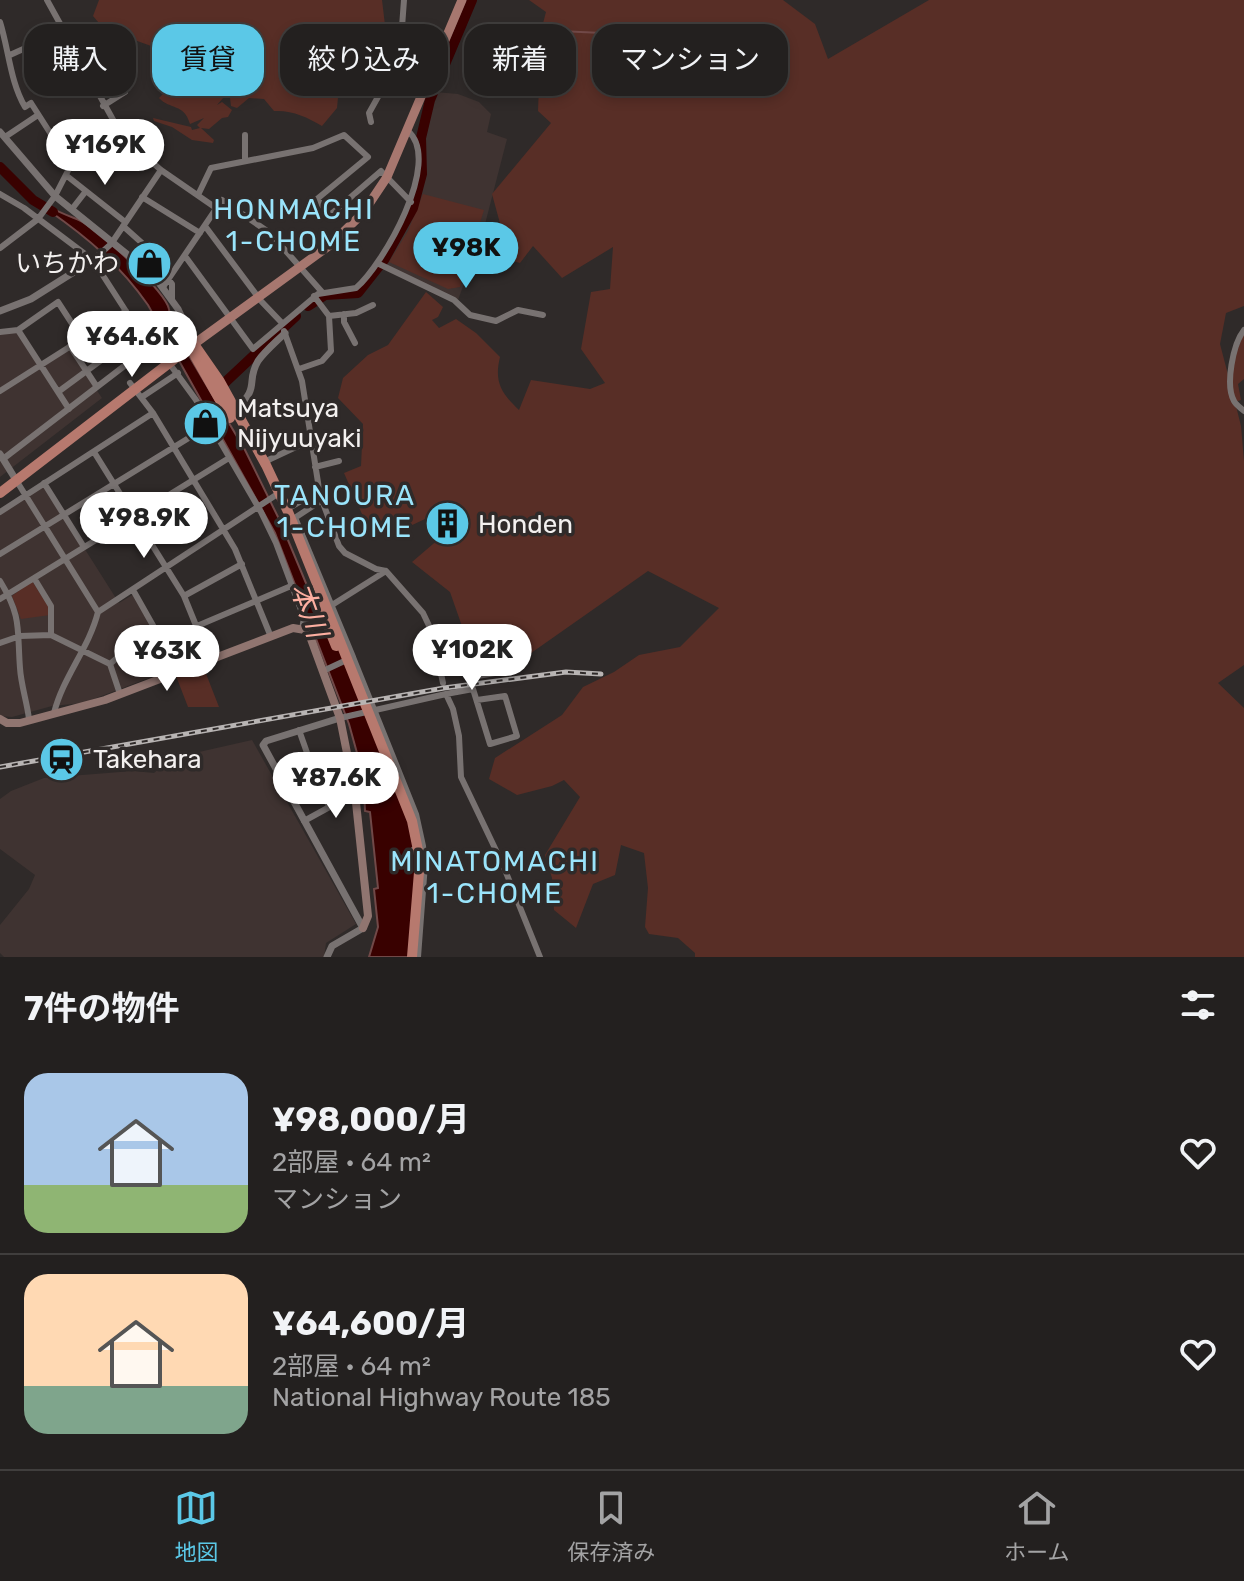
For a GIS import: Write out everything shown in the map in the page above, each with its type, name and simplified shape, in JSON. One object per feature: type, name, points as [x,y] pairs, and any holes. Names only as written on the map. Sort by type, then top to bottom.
[{"type":"highway","points":[[0,493],[15,477],[108,403],[188,347],[215,382],[229,413],[291,520],[412,821],[419,847],[420,878],[415,957]]},
{"type":"highway","points":[[229,413],[264,462],[277,495]]},
{"type":"highway","points":[[0,484],[15,477]]},
{"type":"highway","points":[[406,957],[419,847]]},
{"type":"main road","points":[[448,34],[462,0]]},
{"type":"main road","points":[[188,347],[330,245],[363,213],[408,131],[423,96]]},
{"type":"main road","points":[[0,719],[14,724],[120,694],[305,624],[343,718],[355,793],[368,916],[363,928]]},
{"type":"street","points":[[47,0],[59,24]]},
{"type":"street","points":[[402,24],[404,0]]},
{"type":"street","points":[[0,22],[10,55],[14,84],[54,139],[76,155],[67,176],[38,219],[0,248]]},
{"type":"street","points":[[10,55],[24,49]]},
{"type":"street","points":[[98,96],[122,136],[161,170],[216,208]]},
{"type":"street","points":[[103,106],[119,96]]},
{"type":"street","points":[[371,122],[369,113],[378,96]]},
{"type":"street","points":[[38,115],[2,134],[55,196],[149,271],[172,299]]},
{"type":"street","points":[[185,256],[253,349],[282,328],[314,296],[322,292],[356,288],[380,264],[411,202],[417,177],[417,141],[408,131]]},
{"type":"street","points":[[245,135],[245,161]]},
{"type":"street","points":[[198,195],[211,168],[313,148],[344,135],[411,202]]},
{"type":"street","points":[[368,157],[317,199],[330,215],[384,174]]},
{"type":"street","points":[[0,311],[31,299],[103,253],[161,170]]},
{"type":"street","points":[[67,176],[124,224],[172,284],[172,299],[188,347]]},
{"type":"street","points":[[72,209],[86,191]]},
{"type":"street","points":[[0,194],[24,208],[93,260],[138,333],[149,347],[169,359],[212,424],[258,505],[276,543],[305,624],[328,614],[386,571]]},
{"type":"street","points":[[142,197],[200,233]]},
{"type":"street","points":[[163,287],[222,200],[270,233],[322,292]]},
{"type":"street","points":[[205,226],[282,328],[299,369],[322,500],[339,546],[345,553],[386,571],[428,620],[443,683]]},
{"type":"street","points":[[380,264],[454,300],[470,315],[496,321],[518,310],[543,315]]},
{"type":"street","points":[[299,369],[322,361],[331,351],[329,316],[314,296]]},
{"type":"street","points":[[0,332],[18,330],[58,302],[82,339]]},
{"type":"street","points":[[329,316],[356,313],[373,305]]},
{"type":"street","points":[[0,391],[126,311]]},
{"type":"street","points":[[344,314],[344,322],[355,343]]},
{"type":"street","points":[[0,554],[229,413],[252,391],[257,363],[282,328]]},
{"type":"street","points":[[18,330],[69,409]]},
{"type":"street","points":[[1244,330],[1234,347],[1232,389],[1234,402],[1244,411]]},
{"type":"street","points":[[58,392],[138,333]]},
{"type":"street","points":[[70,346],[97,387]]},
{"type":"street","points":[[98,612],[2,456],[149,347]]},
{"type":"street","points":[[142,397],[178,373]]},
{"type":"street","points":[[132,385],[153,413],[223,529],[242,564],[271,637]]},
{"type":"street","points":[[287,415],[307,409]]},
{"type":"street","points":[[0,512],[153,413]]},
{"type":"street","points":[[264,462],[311,441],[335,437],[347,431]]},
{"type":"street","points":[[94,452],[184,596],[210,660]]},
{"type":"street","points":[[0,599],[229,458]]},
{"type":"street","points":[[315,467],[339,461]]},
{"type":"street","points":[[44,483],[84,547]]},
{"type":"street","points":[[54,713],[62,687],[98,612],[277,495],[291,507],[291,520]]},
{"type":"street","points":[[291,507],[303,500]]},
{"type":"street","points":[[291,520],[322,500]]},
{"type":"street","points":[[184,596],[242,564]]},
{"type":"street","points":[[34,578],[51,606],[51,635]]},
{"type":"street","points":[[0,581],[16,612],[20,669],[29,719]]},
{"type":"street","points":[[197,626],[291,586]]},
{"type":"street","points":[[133,590],[155,629],[173,674]]},
{"type":"street","points":[[328,614],[352,658],[416,814],[419,847]]},
{"type":"street","points":[[110,664],[155,629]]},
{"type":"street","points":[[0,643],[20,636],[51,635],[110,664],[120,694]]},
{"type":"street","points":[[324,670],[352,658]]},
{"type":"street","points":[[439,671],[472,677],[506,671]]},
{"type":"street","points":[[327,957],[332,946],[363,928],[263,749],[266,741],[343,718],[473,689],[490,744],[517,736],[505,696],[477,700]]},
{"type":"street","points":[[446,694],[459,736],[461,777],[503,865],[540,957]]},
{"type":"street","points":[[299,730],[329,806]]},
{"type":"street","points":[[312,765],[348,758]]},
{"type":"street","points":[[304,821],[355,793]]},
{"type":"shaded area","points":[[99,0],[382,0],[385,24],[280,24],[280,96],[338,96],[337,108],[322,126],[299,115],[274,111],[264,99],[249,98],[237,108],[231,106],[230,98],[224,97],[217,105],[222,102],[232,110],[228,117],[209,129],[201,128],[214,140],[213,143],[192,140],[172,127],[154,121],[153,118],[191,127],[192,130],[200,128],[197,125],[204,118],[190,124],[184,113],[159,98],[264,96],[264,24],[152,24],[152,46],[136,41],[136,24],[100,24],[93,16]]},
{"type":"shaded area","points":[[529,0],[783,0],[815,24],[828,59],[929,0],[1244,0],[1244,306],[1226,313],[1220,344],[1231,386],[1234,358],[1244,333],[1244,379],[1238,384],[1241,400],[1235,402],[1244,461],[1244,665],[1218,683],[1244,708],[1244,957],[695,957],[695,953],[678,938],[649,934],[645,927],[648,888],[644,853],[621,845],[615,875],[593,884],[576,928],[554,910],[552,878],[545,855],[580,797],[564,780],[517,795],[489,779],[495,758],[562,715],[583,687],[639,655],[680,647],[719,608],[648,571],[514,665],[470,649],[450,592],[412,562],[454,526],[445,514],[425,519],[389,536],[365,521],[344,473],[361,466],[363,424],[338,398],[343,378],[368,355],[388,345],[426,292],[443,307],[438,317],[432,320],[439,328],[456,319],[476,333],[500,357],[500,386],[519,410],[531,380],[590,389],[605,383],[581,349],[591,292],[610,289],[613,247],[562,278],[533,246],[520,263],[510,260],[492,194],[551,123],[538,111],[539,96],[576,96],[576,24],[543,24],[546,12]]},
{"type":"shaded area","points":[[448,93],[479,102],[491,114],[487,132],[507,139],[483,232],[458,300],[384,264],[418,202],[424,172],[424,135],[434,96],[448,96]]},
{"type":"shaded area","points":[[423,194],[484,210],[460,287],[448,289],[389,262],[408,231]]},
{"type":"shaded area","points":[[16,330],[40,368],[69,349],[102,398],[0,477],[0,333]]},
{"type":"shaded area","points":[[43,483],[119,603],[134,594],[154,628],[170,670],[83,703],[52,706],[12,717],[0,716],[0,514]]},
{"type":"shaded area","points":[[32,581],[48,606],[50,615],[21,619],[12,596]]},
{"type":"shaded area","points":[[203,666],[219,707],[188,707],[176,676]]},
{"type":"shaded area","points":[[252,740],[356,924],[326,943],[324,957],[4,957],[0,953],[0,925],[29,889],[35,875],[0,849],[0,799],[11,791],[44,778],[133,771],[154,773],[167,762]]},
{"type":"water","points":[[50,207],[88,225],[144,275],[165,300],[169,322],[245,450],[280,521],[323,624],[336,619],[391,759],[375,767],[377,771],[394,764],[420,834],[415,957],[369,957],[378,927],[374,889],[378,888],[370,812],[365,811],[364,787],[369,784],[368,774],[366,770],[362,771],[349,724],[275,533],[148,305],[115,265],[48,210]]},
{"type":"waterway","points":[[308,306],[325,295],[358,293],[384,260],[413,208],[422,174],[421,138],[430,100],[472,0]]},
{"type":"waterway","points":[[576,32],[592,33]]},
{"type":"waterway","name":"本川","points":[[0,167],[33,200],[53,212]]},
{"type":"waterway","points":[[217,390],[296,316]]},
{"type":"railway","points":[[0,767],[444,688],[566,672],[601,674]]},
{"type":"place","name":"いちかわ","points":[[150,263]]},
{"type":"place","name":"Matsuya Nijyuuyaki","points":[[206,423]]},
{"type":"place","name":"Honden","points":[[447,524]]},
{"type":"place","name":"Takehara","points":[[62,759]]},
{"type":"district","name":"HONMACHI 1-CHOME","points":[[294,225]]},
{"type":"district","name":"TANOURA 1-CHOME","points":[[345,511]]},
{"type":"district","name":"MINATOMACHI 1-CHOME","points":[[495,877]]}]
